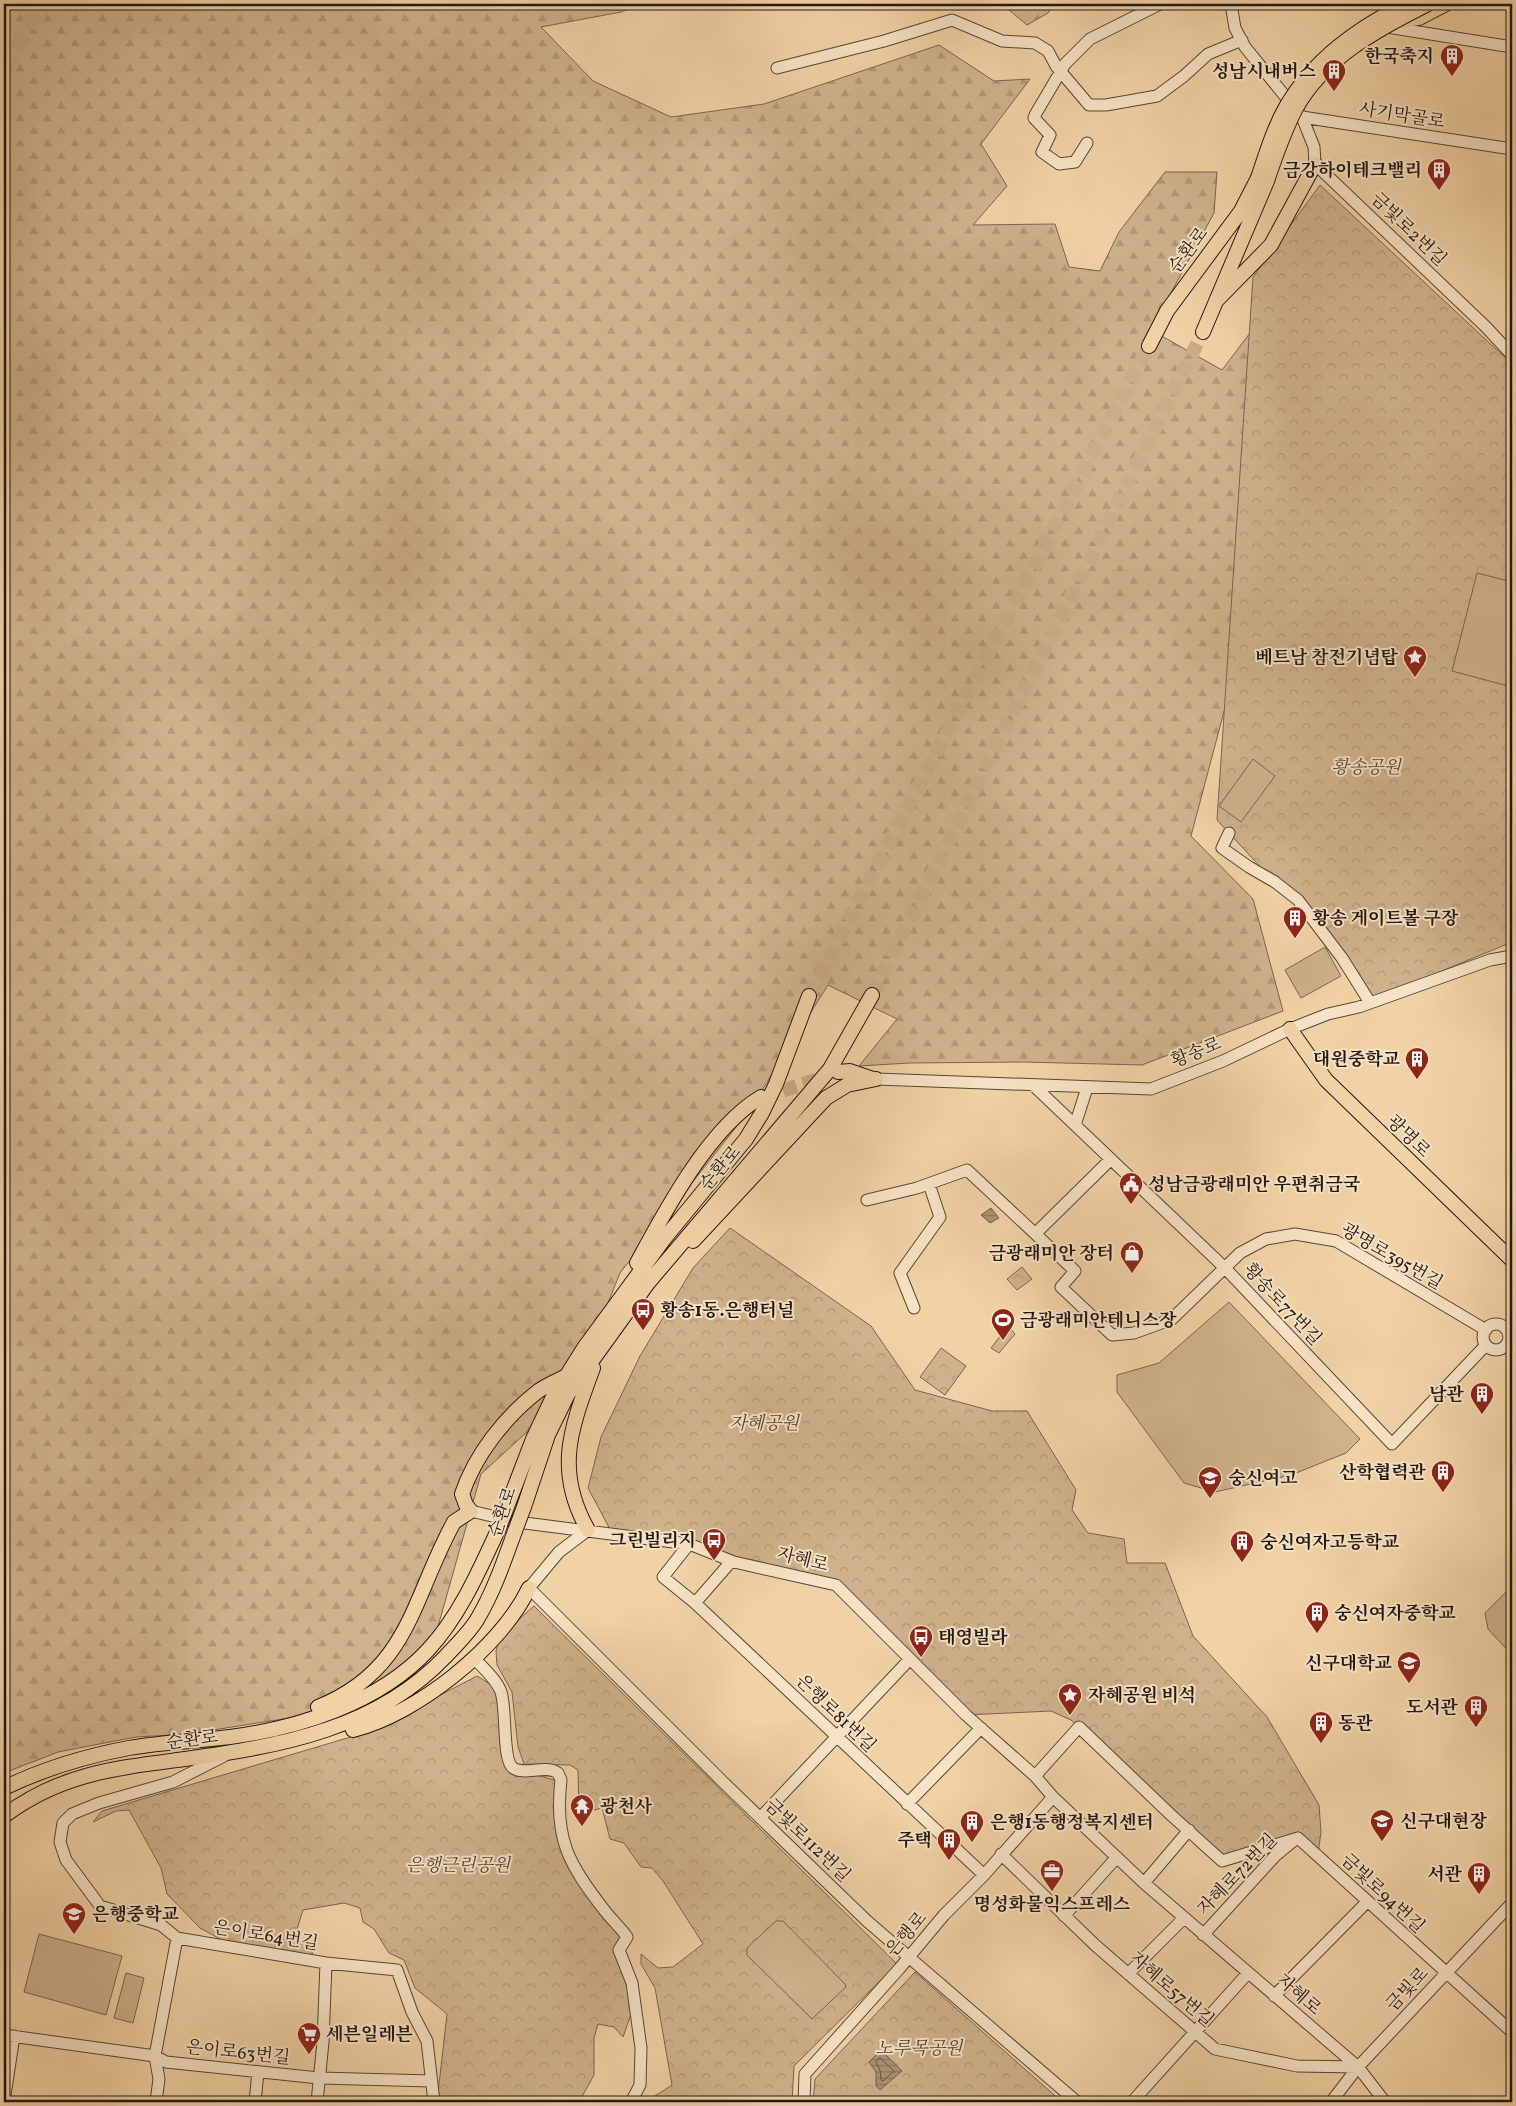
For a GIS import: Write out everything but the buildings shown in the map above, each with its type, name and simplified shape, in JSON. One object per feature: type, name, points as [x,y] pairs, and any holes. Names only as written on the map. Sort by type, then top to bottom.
[{"type":"main road","points":[[1372,24],[1399,4]]},
{"type":"main road","points":[[1203,332],[1263,180],[1286,108],[1310,74],[1334,48],[1349,37],[1406,4]]},
{"type":"main road","points":[[1263,180],[1296,110],[1322,75],[1361,40],[1428,4]]},
{"type":"main road","points":[[1372,24],[1419,18],[1446,4]]},
{"type":"main road","points":[[1217,300],[1271,244],[1315,164]]},
{"type":"main road","name":"순환로","points":[[1149,346],[1167,311],[1263,180]]},
{"type":"main road","name":"순환로","points":[[4,1816],[39,1794],[91,1773],[230,1753],[308,1737],[341,1726],[372,1712],[403,1693],[433,1670],[477,1619],[500,1574],[556,1415],[568,1394],[598,1356],[648,1283],[830,1069],[872,995]]},
{"type":"main road","name":"순환로","points":[[4,1788],[46,1770],[129,1748],[231,1737],[265,1730],[335,1710],[384,1686],[428,1650],[449,1623],[483,1564],[506,1512],[533,1439],[552,1399],[620,1296],[693,1202],[734,1154],[756,1122],[776,1084],[809,996]]},
{"type":"main road","name":"광명로","points":[[1290,1029],[1326,1080],[1512,1260]]},
{"type":"main road","points":[[838,1072],[850,1071],[876,1080]]},
{"type":"main road","points":[[648,1283],[701,1234],[826,1098],[847,1085],[876,1080]]},
{"type":"main road","points":[[620,1296],[672,1200],[711,1144],[748,1105],[761,1097]]},
{"type":"main road","points":[[588,1530],[573,1500],[570,1487],[569,1456],[570,1442],[579,1407],[598,1356]]},
{"type":"main road","points":[[265,1730],[328,1703],[361,1682],[384,1664],[402,1635],[454,1522],[471,1511],[466,1505],[462,1494],[485,1449],[510,1418],[537,1392],[567,1375]]},
{"type":"main road","points":[[308,1737],[356,1729],[391,1715],[448,1680],[475,1659],[521,1605],[529,1588]]},
{"type":"street","points":[[1087,143],[1075,162],[1067,164],[1059,164],[1042,152],[1050,135],[1034,118],[1059,69],[1090,39],[1160,4]]},
{"type":"street","points":[[1231,4],[1235,28],[1242,40],[1302,117],[1314,147],[1315,164]]},
{"type":"street","points":[[777,68],[884,41],[952,20],[1002,41],[1035,43],[1048,51],[1059,69],[1089,105],[1106,106],[1157,96],[1184,76],[1208,54],[1242,40]]},
{"type":"street","points":[[1291,104],[1332,54],[1372,24],[1512,48]]},
{"type":"street","name":"사기막골로","points":[[1302,117],[1512,149]]},
{"type":"street","name":"금빛로2번길","points":[[1315,164],[1486,327],[1512,355]]},
{"type":"street","points":[[1229,833],[1222,848],[1249,868],[1276,882],[1298,900],[1342,958],[1369,1002]]},
{"type":"street","name":"황송로","points":[[876,1080],[1151,1089],[1223,1061],[1290,1029],[1328,1014],[1359,1007],[1490,960],[1512,956]]},
{"type":"street","name":"황송로77번길","points":[[1034,1086],[1225,1268],[1392,1444],[1486,1345]]},
{"type":"street","points":[[1075,1125],[1087,1088]]},
{"type":"street","points":[[867,1200],[929,1184],[967,1170],[1036,1233],[1111,1159]]},
{"type":"street","points":[[914,1308],[900,1273],[940,1217],[929,1184]]},
{"type":"street","name":"광명로395번길","points":[[1036,1233],[1075,1271],[1061,1287],[1112,1335],[1134,1333],[1172,1319],[1240,1253],[1266,1239],[1295,1234],[1336,1241],[1486,1330]]},
{"type":"street","points":[[1499,1324],[1507,1329],[1511,1338],[1502,1349],[1494,1350],[1486,1345],[1483,1336],[1491,1326],[1499,1324]]},
{"type":"street","name":"자혜로","points":[[471,1511],[517,1522],[689,1544],[734,1562],[836,1585],[981,1728],[1035,1776],[1053,1796],[1144,1882],[1203,1935],[1358,2067],[1385,2102]]},
{"type":"street","points":[[529,1588],[559,1552],[588,1530]]},
{"type":"street","name":"은행로81번길","points":[[689,1544],[663,1576],[695,1603],[984,1875]]},
{"type":"street","points":[[695,1603],[730,1564],[734,1562]]},
{"type":"street","name":"금빛로112번길","points":[[529,1588],[760,1818],[908,1957],[1077,2102]]},
{"type":"street","points":[[475,1659],[500,1690],[506,1715],[507,1758],[511,1766],[516,1769],[548,1770],[558,1774],[561,1780],[559,1825],[564,1845],[583,1882],[627,1937],[620,1950],[632,1983],[642,2069],[640,2084],[631,2102]]},
{"type":"street","points":[[760,1818],[910,1659]]},
{"type":"street","points":[[1035,1776],[1079,1727],[1171,1815],[1222,1860],[1298,1838]]},
{"type":"street","points":[[908,1804],[981,1728]]},
{"type":"street","points":[[156,2102],[159,2079],[155,2056],[177,1938],[160,1925],[100,1906],[66,1860],[60,1842],[63,1823],[72,1814],[99,1803],[173,1782],[230,1753]]},
{"type":"street","name":"은행로","points":[[804,2102],[805,2074],[944,1915],[984,1875],[1053,1796]]},
{"type":"street","points":[[1144,1882],[1189,1830]]},
{"type":"street","name":"금빛로94번길","points":[[1298,1838],[1445,1974],[1512,2032]]},
{"type":"street","name":"자혜로72번길","points":[[1203,1935],[1275,1856],[1298,1838]]},
{"type":"street","name":"자혜로57번길","points":[[1001,1854],[1064,1916],[1193,2032],[1215,2049],[1297,2066],[1358,2067]]},
{"type":"street","points":[[1064,1916],[1118,1857]]},
{"type":"street","points":[[1274,1996],[1367,1902]]},
{"type":"street","name":"금빛로","points":[[1331,2102],[1358,2067],[1512,1903]]},
{"type":"street","points":[[1128,1974],[1184,1918]]},
{"type":"street","name":"은이로64번길","points":[[177,1938],[326,1963],[323,2042],[319,2078]]},
{"type":"street","points":[[326,1963],[397,1970],[412,2012],[427,2040],[434,2102]]},
{"type":"street","points":[[1132,2102],[1248,1973]]},
{"type":"street","points":[[4,2102],[9,2035]]},
{"type":"street","name":"은이로63번길","points":[[9,2035],[155,2056],[166,2062],[319,2078],[431,2081]]},
{"type":"street","points":[[255,2102],[258,2072]]},
{"type":"street","points":[[317,2102],[319,2078]]},
{"type":"green space","points":[[4,4],[641,4],[621,12],[541,27],[593,81],[671,117],[764,104],[939,45],[994,81],[1030,79],[981,144],[1007,186],[973,225],[1055,224],[1069,267],[1100,271],[1119,232],[1165,172],[1217,172],[1214,213],[1151,330],[1222,370],[1259,321],[1266,553],[1191,836],[1253,899],[1283,1011],[1142,1065],[1023,1062],[909,1063],[859,1066],[897,1019],[828,985],[749,1111],[620,1273],[573,1390],[481,1474],[437,1630],[398,1676],[346,1709],[188,1734],[136,1737],[58,1752],[4,1773]]},
{"type":"green space","points":[[1002,4],[1054,4],[1048,13],[1027,25]]},
{"type":"green space","name":"황송공원","points":[[1320,185],[1512,364],[1512,942],[1369,1001],[1301,911],[1217,820],[1253,277]]},
{"type":"green space","points":[[1477,573],[1512,582],[1512,687],[1452,671]]},
{"type":"green space","points":[[1253,759],[1275,776],[1241,822],[1219,806]]},
{"type":"green space","points":[[1325,947],[1341,976],[1301,998],[1285,970]]},
{"type":"green space","name":"자혜공원","points":[[730,1228],[871,1326],[915,1390],[992,1411],[1027,1411],[1076,1490],[1072,1510],[1088,1533],[1124,1539],[1127,1563],[1165,1563],[1193,1636],[1267,1717],[1319,1805],[1321,1832],[1318,1854],[1299,1836],[1222,1861],[1071,1720],[1051,1711],[966,1715],[836,1585],[689,1544],[612,1533],[588,1488],[601,1437],[640,1356],[693,1268]]},
{"type":"green space","points":[[1022,1267],[1032,1279],[1017,1290],[1007,1279]]},
{"type":"green space","points":[[1229,1302],[1360,1439],[1346,1453],[1291,1475],[1215,1492],[1184,1483],[1117,1392],[1117,1375],[1159,1363]]},
{"type":"green space","name":"금광래미안테니스장","points":[[1008,1326],[1015,1334],[999,1353],[991,1348]]},
{"type":"green space","points":[[941,1348],[966,1366],[945,1395],[920,1377]]},
{"type":"green space","points":[[1512,1586],[1512,1655],[1488,1629],[1485,1613]]},
{"type":"green space","points":[[534,1606],[897,1964],[794,2066],[792,2102],[651,2102],[652,2098],[672,2085],[655,1988],[641,1964],[641,1954],[658,1968],[673,1967],[703,1944],[663,1881],[652,1868],[641,1867],[624,1843],[610,1839],[602,1808],[579,1814],[578,1770],[570,1765],[524,1764],[518,1747],[512,1692],[497,1665],[496,1651],[500,1636]]},
{"type":"green space","name":"은행근린공원","points":[[477,1676],[498,1689],[508,1766],[516,1777],[531,1773],[560,1782],[563,1855],[584,1882],[600,1915],[628,1943],[621,1952],[638,1994],[623,2037],[614,2027],[598,2024],[594,2038],[594,2075],[579,2102],[437,2102],[447,2014],[415,1988],[404,1960],[389,1953],[374,1929],[363,1922],[360,1908],[344,1903],[303,1910],[294,1939],[309,1942],[313,1956],[222,1940],[200,1928],[167,1894],[161,1868],[129,1810],[116,1811],[93,1822],[102,1811],[354,1736],[381,1726]]},
{"type":"green space","points":[[776,1921],[783,1921],[845,1984],[846,1987],[812,2019],[747,1955],[747,1948]]},
{"type":"green space","points":[[39,1934],[122,1956],[106,2015],[24,1992]]},
{"type":"green space","name":"노루목공원","points":[[915,1972],[1062,2102],[813,2102],[815,2079]]},
{"type":"green space","points":[[126,1973],[144,1978],[133,2023],[114,2018]]},
{"type":"water","points":[[991,1208],[999,1218],[990,1223],[981,1215]]},
{"type":"water","points":[[881,2050],[902,2071],[880,2090],[876,2086],[876,2072],[869,2062]]},
{"type":"tunnel","points":[[4,69],[40,4]]},
{"type":"tunnel","points":[[872,995],[1203,332]]},
{"type":"tunnel","points":[[809,996],[1149,346]]},
{"type":"tunnel","points":[[763,1097],[828,1076]]},
{"type":"place","name":"한국축지","points":[[1452,77]]},
{"type":"place","name":"성남시내버스","points":[[1334,92]]},
{"type":"place","name":"금강하이테크밸리","points":[[1439,191]]},
{"type":"place","name":"베트남 참전기념탑","points":[[1415,678]]},
{"type":"place","name":"황송 게이트볼 구장","points":[[1295,939]]},
{"type":"place","name":"대원중학교","points":[[1417,1080]]},
{"type":"place","name":"성남금광래미안 우편취금국","points":[[1131,1205]]},
{"type":"place","name":"금광래미안 장터","points":[[1132,1274]]},
{"type":"place","name":"황송1동.은행터널","points":[[643,1331]]},
{"type":"place","name":"금광래미안테니스장","points":[[1003,1341]]},
{"type":"place","name":"남관","points":[[1482,1415]]},
{"type":"place","name":"산학협력관","points":[[1443,1493]]},
{"type":"place","name":"숭신여고","points":[[1210,1499]]},
{"type":"place","name":"그린빌리지","points":[[714,1561]]},
{"type":"place","name":"숭신여자고등학교","points":[[1242,1563]]},
{"type":"place","name":"숭신여자중학교","points":[[1317,1634]]},
{"type":"place","name":"태영빌라","points":[[921,1658]]},
{"type":"place","name":"신구대학교","points":[[1409,1684]]},
{"type":"place","name":"자혜공원 비석","points":[[1070,1716]]},
{"type":"place","name":"도서관","points":[[1476,1728]]},
{"type":"place","name":"동관","points":[[1321,1744]]},
{"type":"place","name":"광천사","points":[[582,1827]]},
{"type":"place","name":"신구대현장","points":[[1382,1842]]},
{"type":"place","name":"은행1동행정복지센터","points":[[972,1843]]},
{"type":"place","name":"주택","points":[[949,1861]]},
{"type":"place","name":"명성화물익스프레스","points":[[1052,1892]]},
{"type":"place","name":"서관","points":[[1479,1895]]},
{"type":"place","name":"은행중학교","points":[[74,1935]]},
{"type":"place","name":"세븐일레븐","points":[[309,2055]]}]
